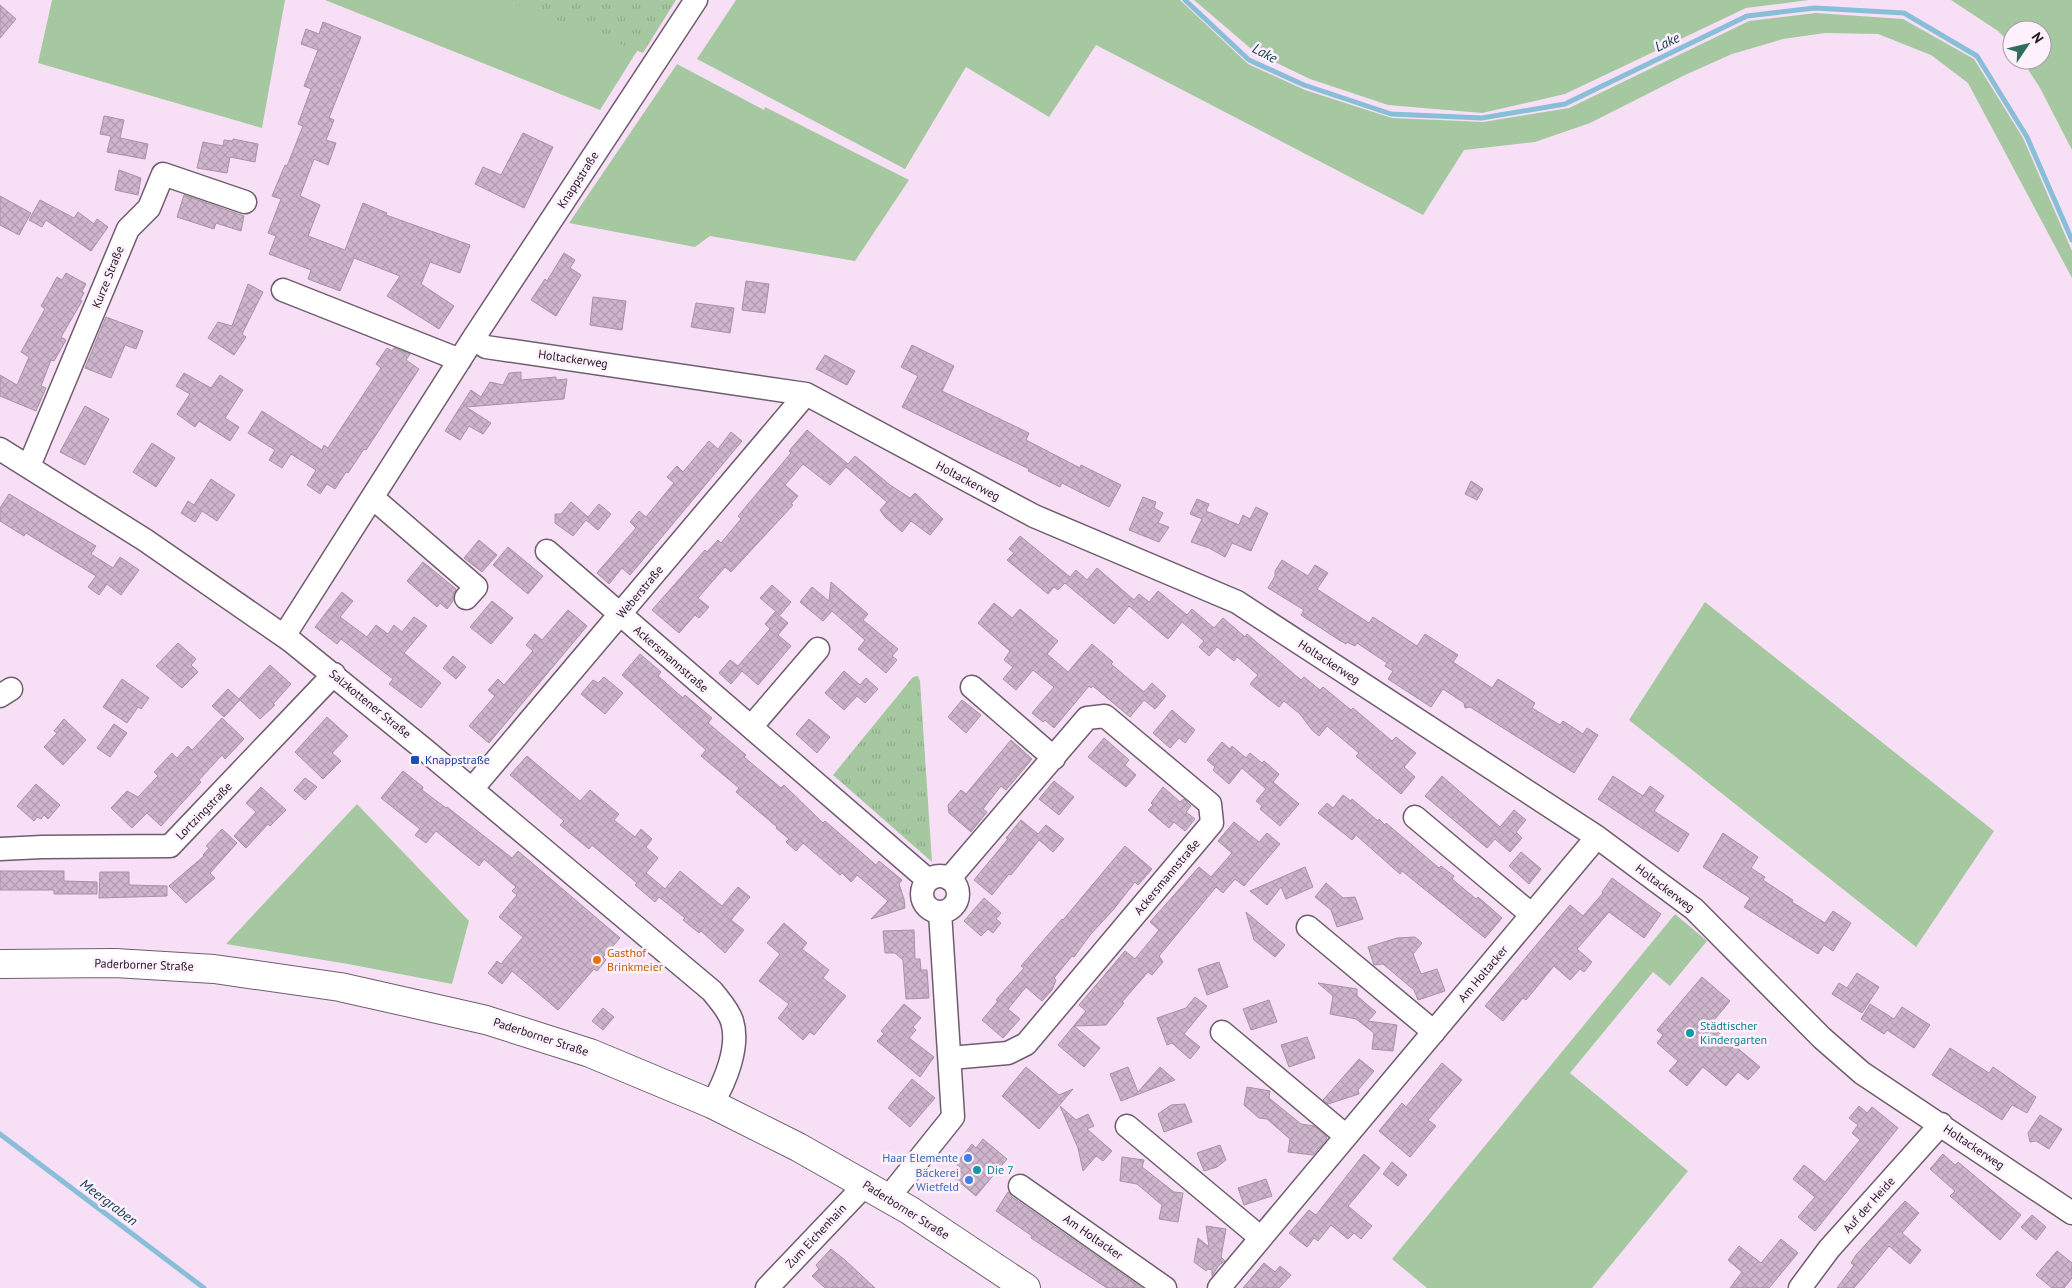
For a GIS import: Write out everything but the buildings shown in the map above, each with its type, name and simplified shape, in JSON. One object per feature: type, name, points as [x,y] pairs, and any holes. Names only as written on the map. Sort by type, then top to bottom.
[{"type":"main road","name":"Paderborner Straße","points":[[0,964],[115,963],[214,968],[340,987],[495,1023],[590,1053],[712,1104],[798,1147],[876,1191],[1026,1288]]},
{"type":"street","name":"Knappstraße","points":[[284,636],[473,339],[696,0]]},
{"type":"street","name":"Kurze Straße","points":[[29,466],[128,229],[149,208],[163,174],[245,202]]},
{"type":"street","points":[[283,290],[460,360]]},
{"type":"street","name":"Holtackerweg","points":[[473,339],[486,347],[806,394],[1034,516],[1237,602],[1598,837],[1694,909],[1822,1038],[1862,1073],[2072,1213]]},
{"type":"street","name":"Weberstraße","points":[[472,789],[806,394]]},
{"type":"street","name":"Salzkottener Straße","points":[[0,449],[145,540],[284,636],[334,674],[712,991],[728,1011],[734,1030],[729,1067],[712,1104]]},
{"type":"street","points":[[373,498],[476,587],[466,598]]},
{"type":"street","name":"Ackersmannstraße","points":[[547,550],[751,727],[939,879],[1054,758],[1087,718],[1105,716],[1210,804],[1212,823],[1026,1044],[1008,1053],[950,1058]]},
{"type":"street","points":[[751,727],[818,649]]},
{"type":"street","name":"Lortzingstraße","points":[[0,849],[170,846],[334,674]]},
{"type":"street","points":[[972,687],[1054,758]]},
{"type":"street","points":[[1415,816],[1532,915]]},
{"type":"street","name":"Am Holtacker","points":[[1219,1288],[1598,837]]},
{"type":"street","points":[[876,1191],[953,1117],[940,912],[949,909],[957,900],[957,890],[939,879]]},
{"type":"street","points":[[1308,927],[1434,1032]]},
{"type":"street","points":[[1222,1032],[1346,1136]]},
{"type":"street","name":"Auf der Heide","points":[[1800,1288],[1829,1249],[1941,1124]]},
{"type":"street","points":[[1127,1126],[1260,1238]]},
{"type":"street","name":"Am Holtacker","points":[[1020,1186],[1165,1288]]},
{"type":"street","name":"Zum Eichenhain","points":[[767,1288],[876,1191]]},
{"type":"green space","points":[[52,0],[285,0],[262,128],[38,63]]},
{"type":"green space","points":[[325,0],[669,0],[600,110]]},
{"type":"green space","points":[[505,0],[676,0],[643,53]]},
{"type":"green space","points":[[736,0],[1180,0],[1248,64],[1305,90],[1392,118],[1483,122],[1569,108],[1749,21],[1816,13],[1903,19],[1974,59],[2023,138],[2072,251],[2072,278],[1968,83],[1931,55],[1878,34],[1825,33],[1783,39],[1732,54],[1685,75],[1590,123],[1535,142],[1464,150],[1423,215],[1096,45],[1049,117],[966,67],[905,169],[697,59]]},
{"type":"green space","points":[[1194,0],[1809,0],[1746,8],[1565,94],[1482,113],[1388,105],[1310,79],[1256,53]]},
{"type":"green space","points":[[1951,0],[2072,0],[2072,150],[2040,88],[2028,70],[2052,70],[2052,20],[2002,20],[2002,35]]},
{"type":"green space","points":[[677,64],[764,110],[765,107],[909,180],[855,261],[710,236],[695,247],[569,223]]},
{"type":"green space","points":[[1705,602],[1994,831],[1916,947],[1629,720]]},
{"type":"green space","points":[[918,676],[920,681],[932,862],[833,775],[913,677]]},
{"type":"green space","points":[[357,804],[469,921],[452,984],[348,964],[226,944]]},
{"type":"green space","points":[[1675,914],[1707,941],[1670,986],[1653,972],[1570,1073],[1688,1171],[1592,1288],[1427,1288],[1392,1259]]},
{"type":"waterway","name":"Lake","points":[[1185,0],[1249,60],[1304,85],[1391,114],[1482,118],[1565,104],[1747,16],[1815,8],[1904,13],[1977,56],[2027,137],[2072,240]]},
{"type":"waterway","name":"Meergraben","points":[[0,1134],[204,1288]]},
{"type":"place","name":"Knappstraße","points":[[415,760]]},
{"type":"place","name":"Gasthof Brinkmeier","points":[[597,960]]},
{"type":"place","name":"Städtischer Kindergarten","points":[[1690,1033]]},
{"type":"place","name":"Haar Elemente","points":[[968,1158]]},
{"type":"place","name":"Die 7","points":[[977,1170]]},
{"type":"place","name":"Bäckerei Wietfeld","points":[[969,1180]]}]
